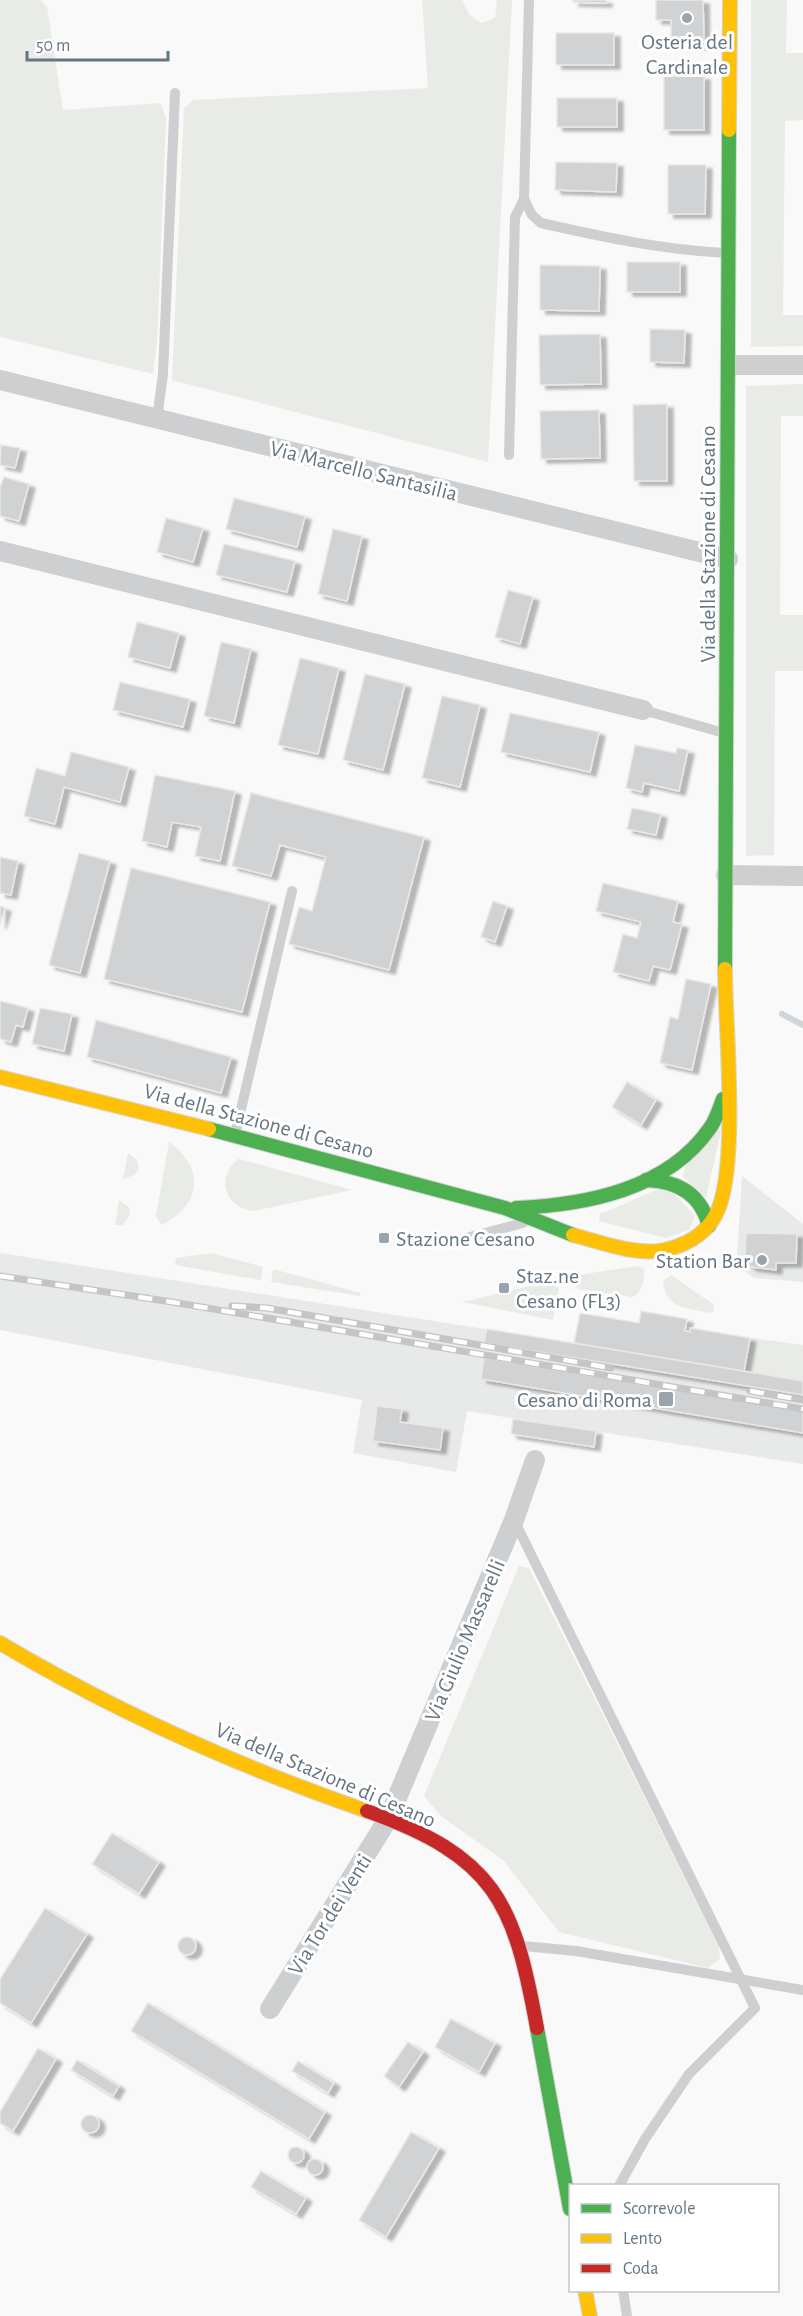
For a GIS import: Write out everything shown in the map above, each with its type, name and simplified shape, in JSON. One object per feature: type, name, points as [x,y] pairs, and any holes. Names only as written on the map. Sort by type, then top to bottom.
[{"type":"street","name":"Via della Stazione di Cesano","points":[[0,1077],[48,1086],[505,1208],[568,1234],[641,1251],[676,1248],[690,1243],[709,1226],[719,1208],[726,1184],[729,1132],[726,1088],[726,875],[730,0]]},
{"type":"street","points":[[730,365],[803,365]]},
{"type":"street","name":"Via Marcello Santasilia","points":[[0,381],[728,559]]},
{"type":"street","points":[[0,551],[643,710]]},
{"type":"street","points":[[726,875],[803,876]]},
{"type":"street","name":"Via della Stazione di Cesano","points":[[505,1208],[576,1204],[646,1180],[679,1160],[702,1140],[716,1122],[726,1088]]},
{"type":"street","name":"Via della Stazione di Cesano","points":[[646,1180],[670,1181],[690,1192],[703,1205],[709,1226]]},
{"type":"street","name":"Via Giulio Massarelli","points":[[388,1819],[514,1520],[535,1460]]},
{"type":"street","name":"Via della Stazione di Cesano","points":[[0,1643],[44,1671],[118,1709],[316,1793],[388,1819],[431,1839],[466,1862],[496,1895],[512,1924],[520,1946],[569,2204]]},
{"type":"street","name":"Via Tor dei Venti","points":[[270,2009],[388,1819]]},
{"type":"street","points":[[585,2292],[590,2316]]},
{"type":"lane","points":[[509,455],[515,217],[524,200],[529,0]]},
{"type":"lane","points":[[156,419],[163,374],[175,93]]},
{"type":"lane","points":[[524,200],[532,216],[541,223],[620,241],[684,251],[730,253]]},
{"type":"lane","points":[[643,710],[727,733]]},
{"type":"lane","points":[[235,1135],[292,891]]},
{"type":"lane","points":[[451,1242],[532,1220]]},
{"type":"lane","points":[[514,1520],[755,2008],[689,2074],[645,2139],[620,2184]]},
{"type":"lane","points":[[520,1946],[576,1951],[803,1990]]},
{"type":"lane","points":[[623,2292],[627,2316]]},
{"type":"shaded area","points":[[0,0],[41,0],[47,7],[63,110],[160,103],[166,118],[157,343],[153,374],[0,337]]},
{"type":"shaded area","points":[[422,0],[462,0],[470,15],[481,23],[495,18],[497,0],[512,0],[488,462],[172,380],[184,108],[193,100],[428,88]]},
{"type":"shaded area","points":[[751,0],[787,0],[786,53],[803,53],[803,120],[785,121],[783,315],[803,315],[803,346],[751,347]]},
{"type":"shaded area","points":[[803,384],[803,416],[781,416],[780,615],[803,615],[803,671],[775,671],[774,855],[746,856],[746,386]]},
{"type":"shaded area","points":[[722,1127],[706,1197],[683,1177],[686,1164]]},
{"type":"shaded area","points":[[169,1142],[189,1164],[194,1187],[191,1198],[184,1208],[161,1225],[156,1216]]},
{"type":"shaded area","points":[[128,1153],[137,1160],[139,1168],[135,1175],[123,1179]]},
{"type":"shaded area","points":[[238,1159],[352,1190],[254,1211],[244,1209],[230,1198],[225,1183],[231,1167]]},
{"type":"shaded area","points":[[742,1176],[803,1224],[803,1282],[755,1278],[742,1270],[737,1258]]},
{"type":"shaded area","points":[[661,1188],[669,1188],[695,1216],[689,1230],[666,1238],[599,1221],[600,1214]]},
{"type":"shaded area","points":[[119,1200],[129,1207],[130,1215],[123,1225],[115,1225]]},
{"type":"shaded area","points":[[0,1253],[574,1343],[639,1323],[641,1311],[687,1319],[685,1331],[689,1331],[690,1328],[750,1338],[744,1372],[803,1381],[803,1464],[467,1411],[456,1472],[353,1453],[362,1400],[0,1330]]},
{"type":"shaded area","points":[[211,1253],[263,1267],[261,1280],[175,1265],[176,1258]]},
{"type":"shaded area","points":[[638,1266],[644,1269],[643,1282],[638,1292],[632,1297],[578,1289],[575,1285],[578,1275]]},
{"type":"shaded area","points":[[273,1269],[361,1293],[360,1296],[271,1282]]},
{"type":"shaded area","points":[[671,1275],[713,1304],[714,1311],[710,1313],[693,1310],[673,1302],[668,1297],[663,1281]]},
{"type":"shaded area","points":[[547,1282],[559,1288],[553,1320],[463,1302]]},
{"type":"shaded area","points":[[750,1338],[803,1345],[803,1381],[744,1371]]},
{"type":"shaded area","points":[[519,1566],[529,1568],[719,1946],[720,1959],[708,1968],[559,1932],[504,1861],[441,1816],[424,1796]]},
{"type":"building","points":[[573,0],[606,0],[606,3],[573,2]]},
{"type":"building","points":[[656,0],[703,0],[704,45],[671,45],[671,20],[656,20]]},
{"type":"building","points":[[556,33],[614,33],[614,65],[556,65]]},
{"type":"building","points":[[664,76],[704,76],[704,130],[664,130]]},
{"type":"building","points":[[557,98],[617,98],[617,127],[557,127]]},
{"type":"building","points":[[556,162],[617,163],[616,192],[555,190]]},
{"type":"building","points":[[668,165],[706,165],[705,214],[668,214]]},
{"type":"building","points":[[627,262],[680,262],[680,292],[627,292]]},
{"type":"building","points":[[540,265],[600,266],[599,311],[540,310]]},
{"type":"building","points":[[650,329],[685,330],[684,363],[650,362]]},
{"type":"building","points":[[600,334],[601,384],[540,385],[539,335]]},
{"type":"building","points":[[667,404],[667,481],[634,481],[633,405]]},
{"type":"building","points":[[599,410],[600,458],[541,459],[540,411]]},
{"type":"building","points":[[1,445],[20,448],[15,468],[0,465]]},
{"type":"building","points":[[4,477],[29,484],[19,521],[0,516],[0,487]]},
{"type":"building","points":[[234,498],[305,516],[297,547],[226,529]]},
{"type":"building","points":[[166,518],[203,528],[193,562],[157,552]]},
{"type":"building","points":[[333,529],[362,536],[347,601],[318,594]]},
{"type":"building","points":[[224,544],[295,561],[287,592],[216,575]]},
{"type":"building","points":[[508,590],[533,597],[520,644],[495,637]]},
{"type":"building","points":[[137,622],[179,633],[170,668],[128,657]]},
{"type":"building","points":[[221,642],[251,649],[234,723],[204,716]]},
{"type":"building","points":[[300,658],[339,668],[318,754],[278,745]]},
{"type":"building","points":[[365,674],[405,684],[383,770],[343,760]]},
{"type":"building","points":[[120,682],[190,699],[183,727],[113,710]]},
{"type":"building","points":[[442,696],[480,705],[460,787],[422,778]]},
{"type":"building","points":[[510,713],[599,732],[590,772],[501,752]]},
{"type":"building","points":[[635,745],[676,753],[677,748],[688,750],[679,791],[644,783],[642,792],[626,788]]},
{"type":"building","points":[[71,752],[129,767],[120,802],[64,787],[55,824],[24,816],[36,768],[65,776]]},
{"type":"building","points":[[155,775],[235,791],[220,861],[195,856],[201,827],[172,822],[167,847],[142,841]]},
{"type":"building","points":[[251,793],[424,837],[389,970],[289,944],[299,907],[312,911],[326,857],[280,845],[271,876],[232,866]]},
{"type":"building","points":[[632,808],[661,814],[656,835],[627,829]]},
{"type":"building","points":[[79,853],[110,861],[80,973],[49,965]]},
{"type":"building","points":[[0,857],[18,861],[11,895],[0,893]]},
{"type":"building","points":[[131,868],[270,902],[242,1012],[104,979]]},
{"type":"building","points":[[603,883],[678,901],[673,922],[682,924],[670,970],[653,966],[649,981],[613,972],[623,934],[637,938],[641,922],[596,911]]},
{"type":"building","points":[[493,901],[507,906],[495,942],[481,937]]},
{"type":"building","points":[[0,906],[5,908],[0,925]]},
{"type":"building","points":[[686,979],[711,984],[692,1070],[660,1063],[670,1017],[678,1019]]},
{"type":"building","points":[[0,1001],[28,1008],[23,1027],[16,1025],[11,1042],[0,1039]]},
{"type":"building","points":[[40,1008],[72,1014],[64,1051],[32,1044]]},
{"type":"building","points":[[96,1020],[231,1057],[221,1093],[87,1057]]},
{"type":"building","points":[[627,1082],[656,1100],[641,1125],[612,1107]]},
{"type":"building","points":[[746,1233],[797,1234],[796,1263],[776,1263],[776,1270],[751,1267],[745,1262]]},
{"type":"building","name":"Cesano di Roma","points":[[641,1311],[687,1319],[685,1331],[690,1332],[690,1328],[750,1338],[744,1371],[574,1343],[580,1313],[639,1323]]},
{"type":"building","points":[[487,1329],[803,1381],[803,1395],[484,1343]]},
{"type":"building","points":[[484,1358],[803,1411],[803,1433],[481,1379]]},
{"type":"building","points":[[377,1406],[402,1409],[400,1422],[443,1428],[440,1450],[373,1441]]},
{"type":"building","points":[[513,1419],[596,1431],[594,1447],[511,1434]]},
{"type":"building","points":[[112,1833],[159,1862],[139,1894],[92,1864]]},
{"type":"building","points":[[45,1908],[87,1934],[31,2023],[0,2003],[0,1979]]},
{"type":"building","points":[[187,1937],[193,1940],[196,1946],[193,1952],[187,1955],[181,1952],[178,1946],[181,1940]]},
{"type":"building","points":[[148,2003],[325,2112],[309,2139],[131,2031]]},
{"type":"building","points":[[451,2019],[495,2043],[479,2072],[435,2047]]},
{"type":"building","points":[[408,2042],[423,2052],[399,2087],[384,2076]]},
{"type":"building","points":[[38,2048],[56,2059],[13,2131],[0,2123],[0,2112]]},
{"type":"building","points":[[77,2060],[119,2086],[113,2096],[71,2070]]},
{"type":"building","points":[[298,2061],[334,2083],[328,2093],[292,2071]]},
{"type":"building","points":[[90,2115],[96,2118],[99,2124],[96,2130],[90,2133],[84,2130],[81,2124],[84,2118]]},
{"type":"building","points":[[411,2132],[439,2148],[386,2237],[359,2220]]},
{"type":"building","points":[[296,2147],[302,2149],[304,2155],[302,2161],[296,2163],[290,2161],[288,2155],[290,2149]]},
{"type":"building","points":[[315,2159],[321,2161],[323,2167],[321,2173],[315,2175],[309,2173],[307,2167],[309,2161]]},
{"type":"building","points":[[261,2171],[306,2198],[296,2214],[251,2187]]},
{"type":"waterway","points":[[782,1014],[803,1025]]},
{"type":"railway","points":[[0,1276],[172,1302],[803,1409]]},
{"type":"railway","points":[[232,1306],[267,1308],[611,1368]]},
{"type":"railway","points":[[750,1391],[803,1400]]},
{"type":"traffic: fast","points":[[725,969],[729,130]]},
{"type":"traffic: fast","points":[[516,1208],[596,1198],[648,1180],[671,1166],[692,1149],[712,1125],[723,1099]]},
{"type":"traffic: fast","points":[[209,1129],[505,1208],[573,1235]]},
{"type":"traffic: fast","points":[[646,1180],[668,1183],[686,1191],[700,1205],[709,1226]]},
{"type":"traffic: fast","points":[[537,2028],[569,2204]]},
{"type":"traffic: slow","points":[[729,130],[730,0]]},
{"type":"traffic: slow","points":[[573,1235],[630,1250],[653,1251],[679,1246],[700,1234],[711,1223],[723,1195],[729,1134],[725,969]]},
{"type":"traffic: slow","points":[[0,1077],[209,1129]]},
{"type":"traffic: slow","points":[[0,1643],[88,1692],[179,1736],[272,1776],[367,1811]]},
{"type":"traffic: slow","points":[[585,2292],[590,2316]]},
{"type":"traffic: jam","points":[[367,1811],[410,1828],[444,1846],[471,1866],[491,1889],[507,1916],[519,1947],[537,2028]]},
{"type":"place","name":"Osteria del Cardinale","points":[[687,18]]},
{"type":"place","name":"Stazione Cesano","points":[[384,1238]]},
{"type":"place","name":"Station Bar","points":[[762,1260]]},
{"type":"place","name":"Staz.ne Cesano (FL3)","points":[[504,1288]]},
{"type":"place","name":"Cesano di Roma","points":[[666,1399]]}]
